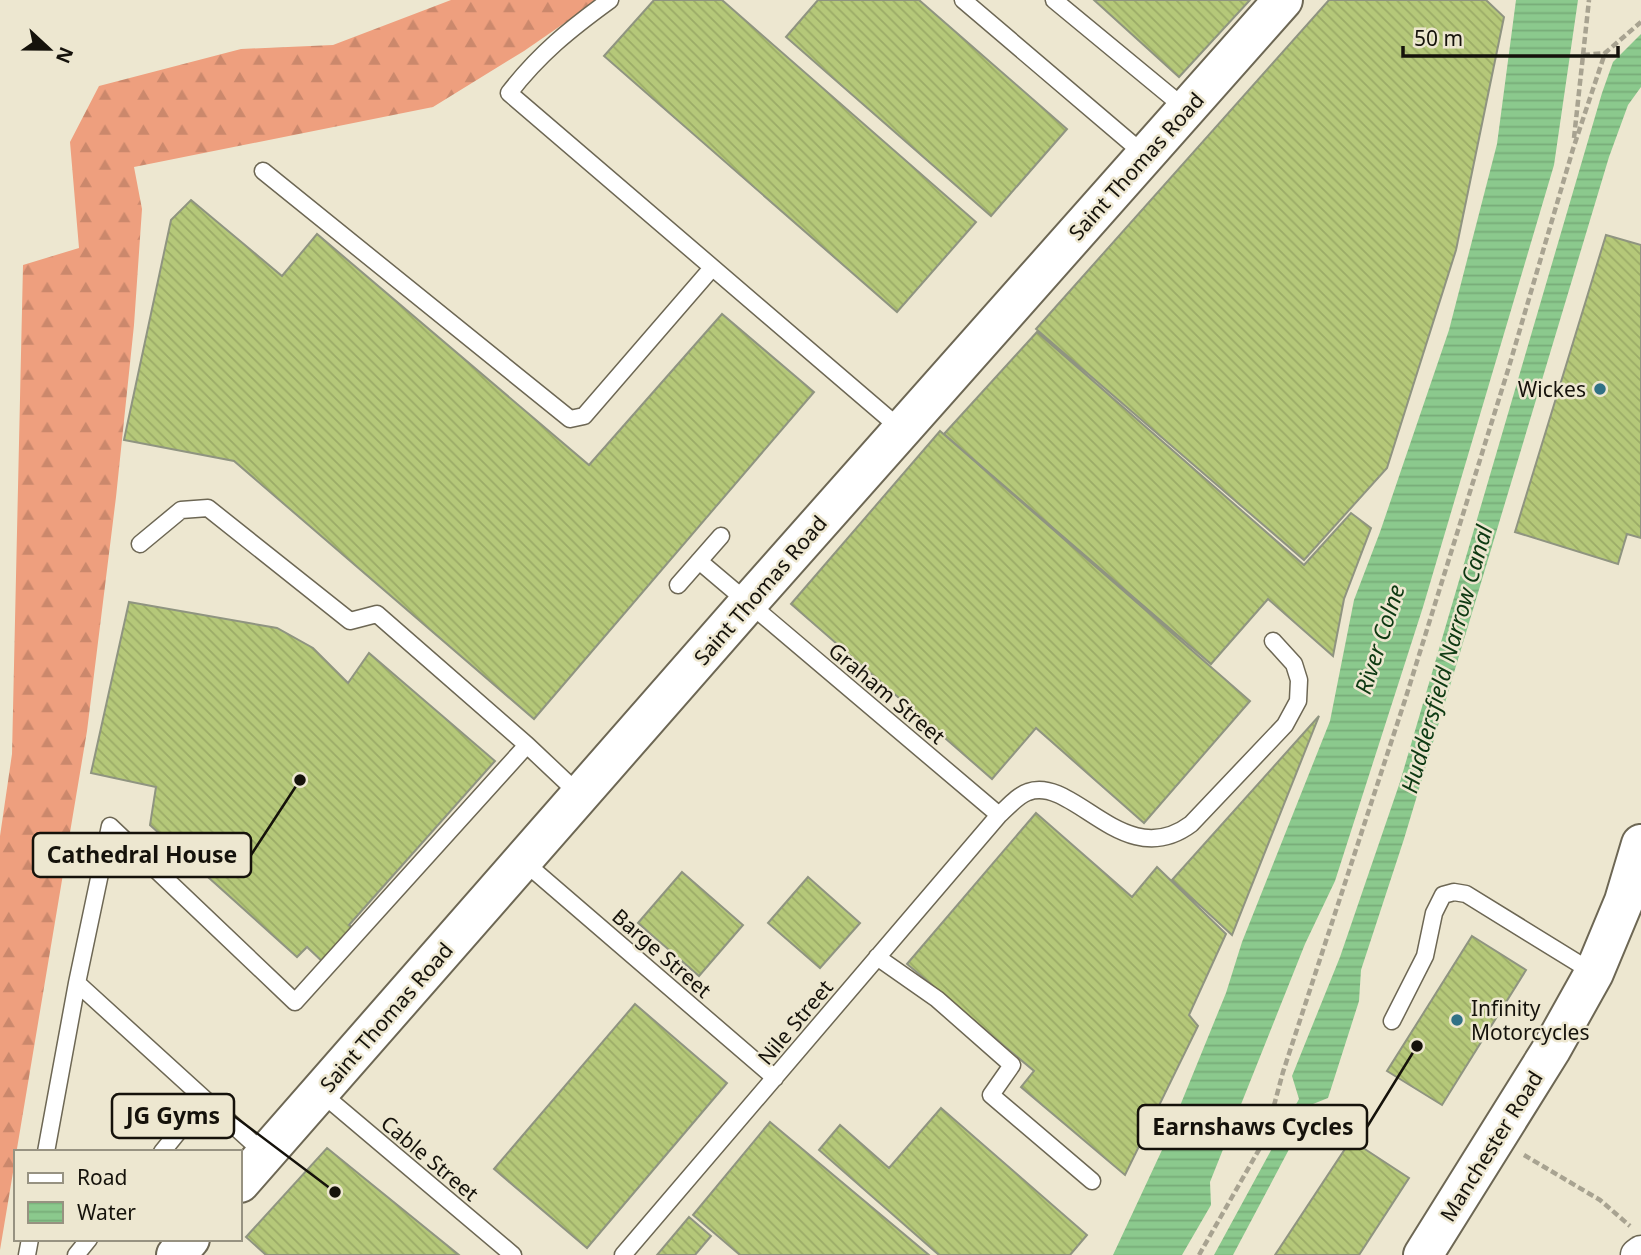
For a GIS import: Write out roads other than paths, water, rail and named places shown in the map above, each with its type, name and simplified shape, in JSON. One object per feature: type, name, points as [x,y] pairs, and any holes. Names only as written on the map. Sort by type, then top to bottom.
[{"type":"main road","name":"Saint Thomas Road","points":[[242,1181],[749,602],[1283,0]]},
{"type":"main road","name":"Manchester Road","points":[[1423,1255],[1497,1139],[1594,973],[1624,901],[1641,844]]},
{"type":"main road","points":[[176,1255],[188,1241]]},
{"type":"lane","points":[[610,0],[551,45],[509,93],[902,430]]},
{"type":"lane","points":[[963,0],[1145,155]]},
{"type":"lane","points":[[1054,0],[1186,109]]},
{"type":"lane","points":[[263,171],[570,419],[584,416],[712,268]]},
{"type":"lane","points":[[140,544],[181,510],[208,508],[350,621],[377,614],[580,795]]},
{"type":"lane","points":[[678,585],[721,536]]},
{"type":"lane","name":"Graham Street","points":[[699,561],[999,815]]},
{"type":"lane","name":"Nile Street","points":[[623,1255],[999,815],[1028,792],[1048,791],[1122,832],[1153,840],[1176,835],[1191,824],[1285,725],[1298,701],[1299,680],[1294,664],[1273,641]]},
{"type":"lane","points":[[46,1150],[77,983],[110,826],[295,1002],[527,745]]},
{"type":"lane","name":"Barge Street","points":[[523,861],[775,1078]]},
{"type":"lane","points":[[1392,1021],[1425,956],[1434,913],[1443,895],[1454,892],[1466,894],[1594,973]]},
{"type":"lane","points":[[877,957],[937,999],[1012,1065],[991,1096],[1092,1181]]},
{"type":"lane","points":[[77,983],[266,1154]]},
{"type":"lane","name":"Cable Street","points":[[320,1092],[513,1255]]},
{"type":"lane","points":[[164,1150],[183,1126]]},
{"type":"lane","points":[[76,1255],[87,1241]]},
{"type":"water","name":"River Colne","points":[[1516,0],[1578,0],[1554,165],[1423,607],[1335,881],[1305,944],[1210,1182],[1211,1205],[1182,1255],[1113,1255],[1162,1150],[1226,993],[1242,942],[1330,721],[1354,600],[1449,330],[1497,144]]},
{"type":"water","name":"Huddersfield Narrow Canal","points":[[1641,34],[1641,87],[1628,105],[1609,157],[1404,839],[1361,970],[1359,1001],[1328,1098],[1313,1104],[1233,1255],[1214,1255],[1299,1099],[1292,1076],[1340,957],[1400,782],[1602,93],[1613,62]]},
{"type":"place","name":"Wickes","points":[[1600,389]]},
{"type":"place","name":"Cathedral House","points":[[300,780]]},
{"type":"place","name":"Infinity Motorcycles","points":[[1457,1020]]},
{"type":"place","name":"Earnshaws Cycles","points":[[1417,1046]]},
{"type":"place","name":"JG Gyms","points":[[335,1192]]}]
